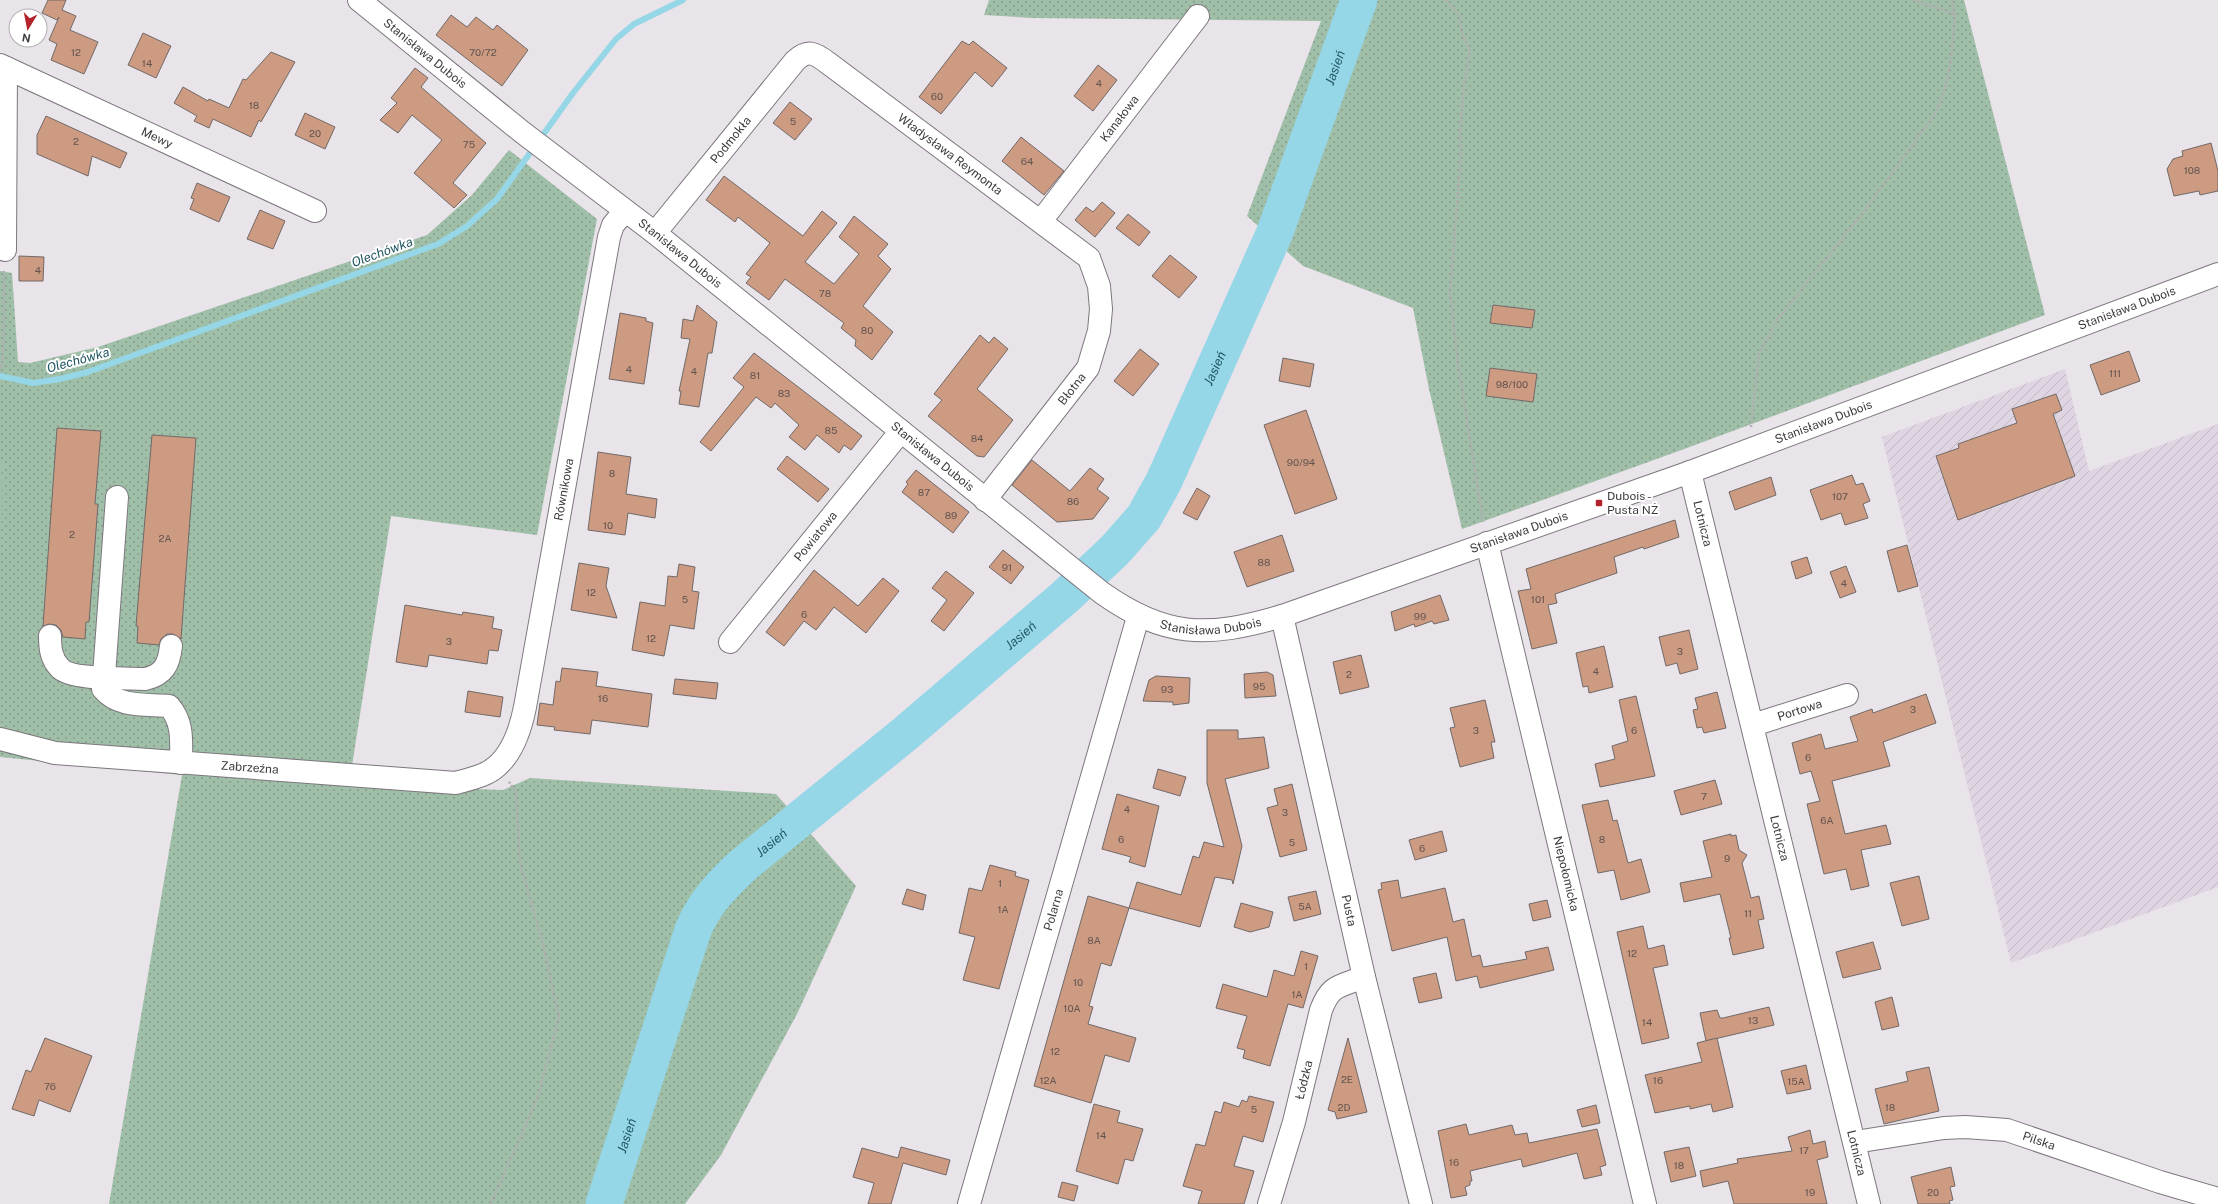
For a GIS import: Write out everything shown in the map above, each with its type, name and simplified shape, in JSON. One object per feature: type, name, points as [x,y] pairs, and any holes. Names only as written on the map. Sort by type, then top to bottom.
[{"type":"street","name":"Stanisława Dubois","points":[[359,0],[522,132],[624,212],[655,233],[1102,593],[1138,616],[1157,624],[1196,631],[1236,627],[1282,616],[1690,472],[2218,274]]},
{"type":"street","name":"Kanałowa","points":[[1041,221],[1198,16]]},
{"type":"street","name":"Władysława Reymonta","points":[[811,53],[828,63],[1041,221],[1088,258]]},
{"type":"street","name":"Podmokła","points":[[655,233],[795,61],[802,54],[811,53]]},
{"type":"street","name":"Mewy","points":[[3,66],[315,211]]},
{"type":"street","points":[[3,66],[5,250]]},
{"type":"street","name":"Równikowa","points":[[497,766],[516,736],[524,713],[609,237],[613,225],[624,212]]},
{"type":"street","name":"Błotna","points":[[985,500],[1088,368],[1098,331],[1101,309],[1100,286],[1088,258]]},
{"type":"street","name":"Powiatowa","points":[[730,642],[901,432]]},
{"type":"street","name":"Lotnicza","points":[[1690,472],[1855,1142],[1868,1204]]},
{"type":"street","points":[[117,497],[103,689],[111,698],[121,702],[168,706],[176,714],[181,726],[181,764]]},
{"type":"street","name":"Niepołomicka","points":[[1487,543],[1645,1204]]},
{"type":"street","name":"Polarna","points":[[968,1204],[1138,616]]},
{"type":"street","name":"Pusta","points":[[1282,616],[1364,977],[1421,1204]]},
{"type":"street","points":[[50,636],[50,650],[60,669],[72,675],[145,679],[155,677],[167,667],[171,646]]},
{"type":"street","name":"Portowa","points":[[1753,725],[1847,695]]},
{"type":"street","name":"Zabrzeźna","points":[[0,739],[55,753],[181,764],[456,783],[480,776],[497,766]]},
{"type":"street","name":"Łódzka","points":[[1269,1204],[1294,1122],[1326,995],[1331,990],[1364,977]]},
{"type":"street","name":"Pilska","points":[[1855,1142],[1944,1128],[1965,1127],[2007,1130],[2160,1182],[2218,1199]]},
{"type":"path","points":[[1446,0],[1460,16],[1462,34],[1470,51],[1464,85],[1460,131],[1461,152],[1450,293],[1458,363],[1487,543]]},
{"type":"path","points":[[1913,0],[1955,14]]},
{"type":"path","points":[[1751,426],[1759,353],[1778,319],[1864,210],[1941,104],[1947,86],[1955,14],[1952,0]]},
{"type":"path","points":[[0,372],[3,358],[5,250]]},
{"type":"path","points":[[491,1204],[537,1099],[559,1017],[543,944],[520,864],[516,792],[497,766]]},
{"type":"shaded area","points":[[2065,369],[2089,471],[2218,424],[2218,887],[2011,963],[1882,437]]},
{"type":"green space","points":[[989,0],[1964,0],[2045,315],[1676,452],[1462,529],[1429,389],[1413,308],[1303,266],[1247,216],[1321,21],[1033,18],[984,15]]},
{"type":"green space","points":[[509,150],[597,219],[537,535],[391,516],[349,785],[503,790],[530,778],[776,794],[856,886],[797,1014],[721,1155],[685,1204],[109,1204],[182,775],[0,757],[0,271],[12,273],[18,362],[30,363],[98,347],[427,235],[472,195]]},
{"type":"green space","points":[[0,463],[3,465],[0,589]]},
{"type":"building","points":[[48,0],[66,0],[62,10],[76,16],[70,30],[98,42],[84,74],[51,60],[57,44],[49,40],[59,17],[57,20],[48,16],[48,8],[44,8]]},
{"type":"building","points":[[451,15],[467,27],[476,17],[493,30],[497,25],[528,50],[502,86],[436,35]]},
{"type":"building","points":[[143,33],[171,46],[156,78],[128,65]]},
{"type":"building","points":[[962,41],[969,45],[973,41],[1007,68],[992,87],[975,72],[941,114],[919,97]]},
{"type":"building","points":[[271,52],[295,62],[261,122],[259,120],[251,137],[213,119],[209,128],[194,121],[197,116],[174,103],[183,87],[208,101],[209,99],[229,108],[243,79],[246,80]]},
{"type":"building","points":[[1098,65],[1117,80],[1093,111],[1074,96]]},
{"type":"building","points":[[415,68],[428,78],[421,87],[486,143],[453,183],[467,195],[454,208],[414,173],[442,140],[412,115],[398,133],[380,120],[397,103],[391,98]]},
{"type":"building","points":[[790,102],[812,119],[795,140],[773,123]]},
{"type":"building","points":[[305,113],[335,127],[325,149],[295,135]]},
{"type":"building","points":[[46,116],[127,153],[120,168],[92,156],[88,176],[37,154],[37,135]]},
{"type":"building","points":[[1021,137],[1064,171],[1044,195],[1002,161]]},
{"type":"building","points":[[2211,143],[2218,171],[2218,191],[2200,195],[2199,191],[2174,196],[2167,169],[2173,159],[2183,156],[2182,151]]},
{"type":"building","points":[[724,176],[803,236],[822,211],[837,223],[805,262],[834,284],[859,254],[839,237],[854,216],[888,244],[878,256],[891,269],[863,306],[893,332],[872,360],[855,346],[856,340],[841,328],[844,323],[785,279],[769,300],[746,283],[751,277],[746,274],[770,243],[738,217],[735,222],[706,200]]},
{"type":"building","points":[[197,183],[230,197],[219,222],[190,209],[194,199],[191,198]]},
{"type":"building","points":[[1102,202],[1115,213],[1095,237],[1075,220],[1086,207],[1093,212]]},
{"type":"building","points":[[260,210],[285,221],[273,249],[247,239]]},
{"type":"building","points":[[1128,214],[1150,232],[1139,246],[1116,228]]},
{"type":"building","points":[[1170,255],[1197,277],[1179,298],[1152,276]]},
{"type":"building","points":[[19,256],[44,257],[43,281],[19,281]]},
{"type":"building","points":[[697,305],[717,322],[712,353],[708,353],[699,407],[679,404],[681,391],[679,391],[690,339],[681,338],[683,319],[693,321]]},
{"type":"building","points":[[1493,305],[1535,310],[1532,328],[1490,323]]},
{"type":"building","points":[[620,313],[646,318],[646,321],[653,323],[644,384],[609,379]]},
{"type":"building","points":[[980,335],[989,343],[994,337],[1008,349],[977,389],[1013,420],[984,457],[977,456],[928,416],[942,400],[934,394]]},
{"type":"building","points":[[1140,349],[1159,364],[1133,396],[1114,381]]},
{"type":"building","points":[[2129,351],[2140,381],[2101,395],[2090,365]]},
{"type":"building","points":[[754,353],[862,436],[851,450],[844,445],[839,453],[817,435],[805,450],[789,437],[799,425],[775,403],[771,408],[756,397],[711,451],[700,442],[744,387],[733,378]]},
{"type":"building","points":[[1283,358],[1314,364],[1310,387],[1279,381]]},
{"type":"building","points":[[1490,368],[1537,374],[1533,402],[1486,396]]},
{"type":"building","points":[[2056,394],[2062,410],[2053,414],[2075,476],[1958,520],[1936,456],[1959,448],[1958,444],[2017,423],[2012,409]]},
{"type":"building","points":[[1306,410],[1337,499],[1295,514],[1264,425]]},
{"type":"building","points":[[57,428],[101,431],[95,504],[98,504],[89,622],[86,622],[85,639],[63,637],[61,630],[56,625],[49,624],[43,626]]},
{"type":"building","points":[[152,435],[196,438],[181,639],[173,634],[167,634],[161,639],[159,645],[137,643],[138,626],[136,626]]},
{"type":"building","points":[[598,452],[631,457],[626,494],[657,499],[655,518],[628,513],[625,535],[588,530]]},
{"type":"building","points":[[787,456],[829,489],[818,502],[777,469]]},
{"type":"building","points":[[1032,460],[1070,491],[1090,468],[1104,479],[1097,489],[1109,498],[1093,519],[1057,522],[1012,485]]},
{"type":"building","points":[[916,470],[969,512],[953,533],[902,492],[908,484],[906,482]]},
{"type":"building","points":[[1852,475],[1856,485],[1863,483],[1870,501],[1863,504],[1868,518],[1845,525],[1841,513],[1821,520],[1810,490]]},
{"type":"building","points":[[1771,477],[1776,495],[1735,510],[1729,492]]},
{"type":"building","points":[[1197,488],[1210,496],[1197,520],[1183,513]]},
{"type":"building","points":[[1675,520],[1679,537],[1614,557],[1617,573],[1555,594],[1557,603],[1548,605],[1557,643],[1532,649],[1518,591],[1531,589],[1526,569]]},
{"type":"building","points":[[1282,535],[1294,571],[1247,587],[1234,552]]},
{"type":"building","points":[[1907,545],[1918,586],[1898,592],[1887,551]]},
{"type":"building","points":[[1003,550],[1024,567],[1011,584],[989,567]]},
{"type":"building","points":[[1807,557],[1812,573],[1796,579],[1791,562]]},
{"type":"building","points":[[579,563],[609,568],[606,586],[617,618],[571,610]]},
{"type":"building","points":[[679,564],[695,567],[692,591],[699,592],[694,629],[670,625],[664,656],[632,650],[640,602],[665,606],[668,576],[677,577]]},
{"type":"building","points":[[1846,566],[1856,592],[1840,598],[1830,572]]},
{"type":"building","points":[[814,570],[858,606],[883,578],[899,591],[866,633],[834,607],[816,630],[804,621],[784,646],[766,632]]},
{"type":"building","points":[[946,571],[974,593],[944,631],[931,621],[947,600],[932,588]]},
{"type":"building","points":[[1440,595],[1449,620],[1434,624],[1432,621],[1415,627],[1414,624],[1395,631],[1391,612]]},
{"type":"building","points":[[405,605],[462,615],[463,612],[494,617],[492,628],[502,630],[498,651],[489,650],[487,664],[429,655],[427,667],[396,662]]},
{"type":"building","points":[[1689,630],[1698,669],[1680,674],[1677,663],[1666,666],[1659,637]]},
{"type":"building","points":[[1604,646],[1613,687],[1589,693],[1588,686],[1583,687],[1576,653]]},
{"type":"building","points":[[1361,655],[1369,687],[1340,694],[1333,662]]},
{"type":"building","points":[[562,668],[598,672],[596,686],[652,694],[648,727],[592,720],[590,734],[554,730],[555,727],[537,725],[540,703],[553,705],[556,681],[560,682]]},
{"type":"building","points":[[1267,672],[1273,675],[1276,696],[1245,698],[1244,674]]},
{"type":"building","points":[[1156,676],[1190,678],[1189,703],[1173,705],[1173,702],[1143,701],[1149,680]]},
{"type":"building","points":[[675,679],[718,683],[716,699],[673,694]]},
{"type":"building","points":[[468,691],[503,697],[500,717],[465,712]]},
{"type":"building","points":[[1717,692],[1726,728],[1704,733],[1702,727],[1697,728],[1693,710],[1698,709],[1695,698]]},
{"type":"building","points":[[1926,694],[1936,723],[1883,742],[1890,766],[1832,781],[1845,834],[1886,825],[1891,844],[1861,850],[1869,886],[1851,890],[1846,869],[1824,874],[1807,804],[1820,801],[1811,771],[1800,774],[1792,743],[1821,734],[1825,749],[1858,741],[1850,717],[1872,709],[1873,713]]},
{"type":"building","points":[[1636,696],[1655,776],[1600,787],[1595,764],[1615,759],[1612,746],[1628,741],[1619,700]]},
{"type":"building","points":[[1485,700],[1495,742],[1491,742],[1494,758],[1460,767],[1450,728],[1455,727],[1450,708]]},
{"type":"building","points":[[1207,730],[1238,730],[1238,739],[1264,737],[1269,768],[1225,779],[1242,846],[1233,884],[1232,880],[1215,877],[1200,927],[1129,908],[1137,882],[1181,895],[1193,856],[1199,858],[1204,842],[1224,847],[1207,783]]},
{"type":"building","points":[[1158,769],[1186,777],[1180,796],[1153,788]]},
{"type":"building","points":[[1715,780],[1722,804],[1681,815],[1674,791]]},
{"type":"building","points":[[1292,784],[1307,850],[1280,857],[1267,808],[1278,805],[1274,789]]},
{"type":"building","points":[[1117,794],[1159,806],[1145,867],[1129,862],[1131,857],[1102,849]]},
{"type":"building","points":[[1608,800],[1613,821],[1617,820],[1628,863],[1641,859],[1650,892],[1621,900],[1614,870],[1598,873],[1582,805]]},
{"type":"building","points":[[1442,831],[1447,851],[1415,860],[1409,840]]},
{"type":"building","points":[[1731,834],[1731,836],[1736,835],[1739,850],[1747,855],[1742,863],[1751,898],[1759,896],[1764,919],[1758,920],[1764,948],[1733,955],[1729,938],[1731,938],[1720,894],[1684,902],[1680,883],[1712,877],[1703,841]]},
{"type":"building","points":[[990,865],[1016,872],[1015,876],[1029,880],[999,989],[963,980],[975,937],[959,933],[969,888],[982,891]]},
{"type":"building","points":[[1919,876],[1929,919],[1902,926],[1890,883]]},
{"type":"building","points":[[1398,880],[1401,898],[1445,888],[1453,922],[1464,919],[1472,957],[1480,955],[1483,967],[1527,959],[1525,952],[1548,947],[1554,970],[1480,988],[1477,976],[1456,981],[1447,937],[1392,951],[1378,890],[1382,889],[1381,883]]},
{"type":"building","points":[[907,889],[926,895],[923,910],[902,904]]},
{"type":"building","points":[[1316,891],[1321,914],[1294,921],[1288,897]]},
{"type":"building","points":[[1088,896],[1129,908],[1111,966],[1101,963],[1089,1006],[1093,1007],[1088,1024],[1136,1038],[1129,1062],[1105,1055],[1091,1103],[1034,1086]]},
{"type":"building","points":[[1547,900],[1551,917],[1533,921],[1529,904]]},
{"type":"building","points":[[1241,903],[1273,912],[1269,927],[1250,932],[1234,927]]},
{"type":"building","points":[[1643,926],[1648,949],[1664,945],[1668,965],[1653,968],[1669,1038],[1642,1044],[1617,932]]},
{"type":"building","points":[[1873,942],[1881,969],[1843,978],[1836,952]]},
{"type":"building","points":[[1301,951],[1318,956],[1303,1008],[1288,1004],[1270,1066],[1243,1058],[1245,1050],[1237,1048],[1247,1016],[1216,1008],[1223,984],[1267,997],[1274,970],[1294,976]]},
{"type":"building","points":[[1436,973],[1442,998],[1419,1003],[1413,978]]},
{"type":"building","points":[[1892,997],[1899,1026],[1882,1030],[1875,1002]]},
{"type":"building","points":[[1769,1007],[1774,1025],[1706,1041],[1700,1013],[1717,1010],[1720,1018],[1723,1018]]},
{"type":"building","points":[[45,1038],[92,1056],[70,1112],[39,1100],[34,1116],[12,1109],[26,1070],[31,1072]]},
{"type":"building","points":[[1348,1038],[1367,1112],[1337,1119],[1335,1112],[1328,1110]]},
{"type":"building","points":[[1717,1038],[1733,1107],[1713,1112],[1711,1104],[1690,1109],[1690,1106],[1655,1113],[1645,1075],[1702,1062],[1697,1043]]},
{"type":"building","points":[[1806,1065],[1811,1089],[1787,1094],[1781,1071]]},
{"type":"building","points":[[1929,1067],[1939,1111],[1884,1124],[1875,1089],[1908,1081],[1906,1072]]},
{"type":"building","points":[[1249,1096],[1274,1102],[1263,1142],[1243,1136],[1234,1166],[1254,1171],[1244,1204],[1198,1204],[1202,1191],[1183,1186],[1196,1144],[1205,1146],[1215,1111],[1221,1113],[1224,1102],[1239,1107],[1242,1100],[1247,1102]]},
{"type":"building","points":[[1094,1104],[1120,1111],[1117,1122],[1143,1129],[1133,1161],[1125,1159],[1118,1184],[1076,1171]]},
{"type":"building","points":[[1596,1105],[1600,1123],[1582,1127],[1577,1110]]},
{"type":"building","points":[[1466,1124],[1469,1135],[1512,1125],[1515,1135],[1527,1133],[1529,1143],[1597,1129],[1606,1165],[1600,1167],[1602,1175],[1584,1179],[1577,1153],[1523,1167],[1521,1159],[1470,1171],[1472,1181],[1470,1181],[1470,1185],[1465,1187],[1467,1195],[1451,1198],[1438,1131]]},
{"type":"building","points":[[1810,1130],[1813,1144],[1825,1141],[1828,1157],[1817,1160],[1827,1204],[1734,1204],[1728,1181],[1703,1187],[1700,1171],[1738,1163],[1737,1159],[1792,1151],[1788,1137]]},
{"type":"building","points":[[901,1147],[950,1160],[946,1175],[903,1163],[891,1204],[868,1204],[874,1183],[853,1177],[862,1148],[898,1158]]},
{"type":"building","points":[[1689,1147],[1696,1176],[1671,1182],[1664,1152]]},
{"type":"building","points":[[1951,1167],[1955,1186],[1950,1187],[1953,1200],[1949,1201],[1950,1204],[1918,1204],[1911,1177]]},
{"type":"building","points":[[1062,1182],[1078,1186],[1074,1201],[1058,1197]]},
{"type":"waterway","name":"Olechówka","points":[[0,376],[33,383],[60,379],[88,372],[438,244],[467,226],[497,199],[573,93],[616,39],[634,24],[683,0]]},
{"type":"waterway","name":"Jasień","points":[[604,1204],[693,930],[703,911],[714,895],[742,866],[906,733],[1065,597],[1115,550],[1144,517],[1164,481],[1275,232],[1359,0]]},
{"type":"place","name":"Dubois - Pusta NŻ","points":[[1599,503]]}]
